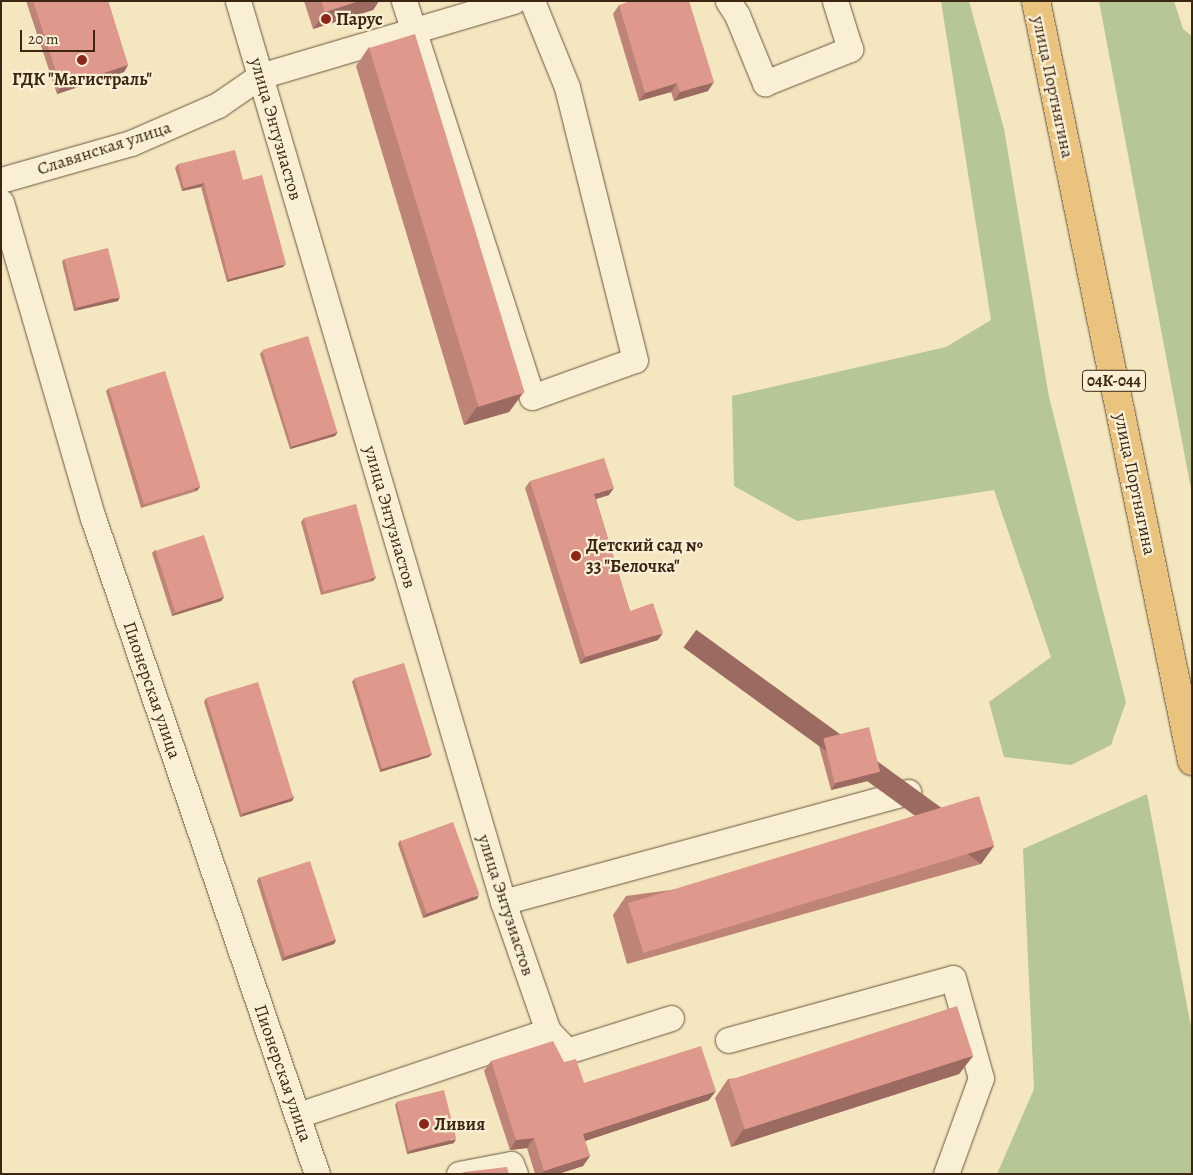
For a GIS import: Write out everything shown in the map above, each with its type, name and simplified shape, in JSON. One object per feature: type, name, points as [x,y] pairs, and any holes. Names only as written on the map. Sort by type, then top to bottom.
[{"type":"main road","name":"улица Портнягина","points":[[1036,1],[1192,761]]},
{"type":"street","name":"улица Энтузиастов","points":[[238,1],[503,902],[548,1031]]},
{"type":"street","points":[[404,1],[411,29],[532,397],[635,360],[567,87],[532,1]]},
{"type":"street","name":"Славянская улица","points":[[1,180],[139,140],[218,105],[260,76],[411,29],[514,1]]},
{"type":"street","points":[[728,1],[737,15],[765,83],[850,49],[835,1]]},
{"type":"street","name":"Пионерская улица","points":[[1,202],[93,518],[317,1174]]},
{"type":"street","points":[[503,902],[908,792]]},
{"type":"street","points":[[728,1040],[953,978],[981,1078],[946,1174]]},
{"type":"street","points":[[298,1115],[548,1031],[566,1051],[671,1018]]},
{"type":"street","points":[[459,1174],[511,1164],[515,1174]]},
{"type":"green space","points":[[941,1],[969,1],[1004,129],[1049,397],[1126,702],[1111,745],[1071,765],[1004,757],[989,702],[1051,657],[994,490],[797,521],[734,486],[732,396],[946,347],[991,320]]},
{"type":"green space","points":[[1099,1],[1174,1],[1183,29],[1192,36],[1192,494]]},
{"type":"green space","points":[[1147,794],[1192,1032],[1192,1174],[997,1174],[1034,1089],[1023,849]]},
{"type":"building","name":"ГДК \"Магистраль\"","points":[[33,1],[108,1],[128,65],[61,87]]},
{"type":"building","points":[[321,1],[359,1],[325,12]]},
{"type":"building","points":[[631,1],[689,1],[714,82],[680,92],[677,83],[645,93],[619,5]]},
{"type":"building","points":[[415,34],[525,393],[479,407],[369,48]]},
{"type":"building","points":[[235,150],[243,180],[262,175],[286,264],[229,279],[204,183],[184,188],[178,164]]},
{"type":"building","points":[[108,248],[120,297],[76,307],[64,259]]},
{"type":"building","points":[[308,336],[338,433],[292,447],[262,350]]},
{"type":"building","points":[[165,371],[200,487],[144,504],[109,388]]},
{"type":"building","name":"Детский сад № 33 \"Белочка\"","points":[[604,458],[614,488],[594,494],[630,611],[653,603],[663,633],[585,657],[530,481]]},
{"type":"building","points":[[356,504],[376,577],[324,591],[304,518]]},
{"type":"building","points":[[204,535],[224,597],[176,613],[155,551]]},
{"type":"building","points":[[404,663],[432,754],[382,769],[354,678]]},
{"type":"building","points":[[258,682],[293,798],[242,814],[206,698]]},
{"type":"building","points":[[869,727],[880,772],[835,783],[823,738]]},
{"type":"building","points":[[979,796],[994,846],[643,953],[628,903]]},
{"type":"building","points":[[453,822],[479,894],[427,914],[400,841]]},
{"type":"building","points":[[310,861],[336,940],[285,956],[260,877]]},
{"type":"building","points":[[957,1006],[973,1055],[745,1130],[729,1080]]},
{"type":"building","points":[[553,1041],[564,1062],[576,1059],[584,1083],[701,1046],[716,1091],[583,1134],[590,1156],[544,1171],[534,1138],[516,1140],[491,1061]]},
{"type":"building","name":"Ливия","points":[[444,1090],[456,1139],[409,1150],[396,1102]]},
{"type":"building","points":[[507,1167],[509,1174],[460,1174],[464,1172]]},
{"type":"place","name":"Парус","points":[[326,19]]},
{"type":"place","name":"ГДК \"Магистраль\"","points":[[82,60]]},
{"type":"place","name":"Детский сад № 33 \"Белочка\"","points":[[576,556]]},
{"type":"place","name":"Ливия","points":[[424,1124]]}]
